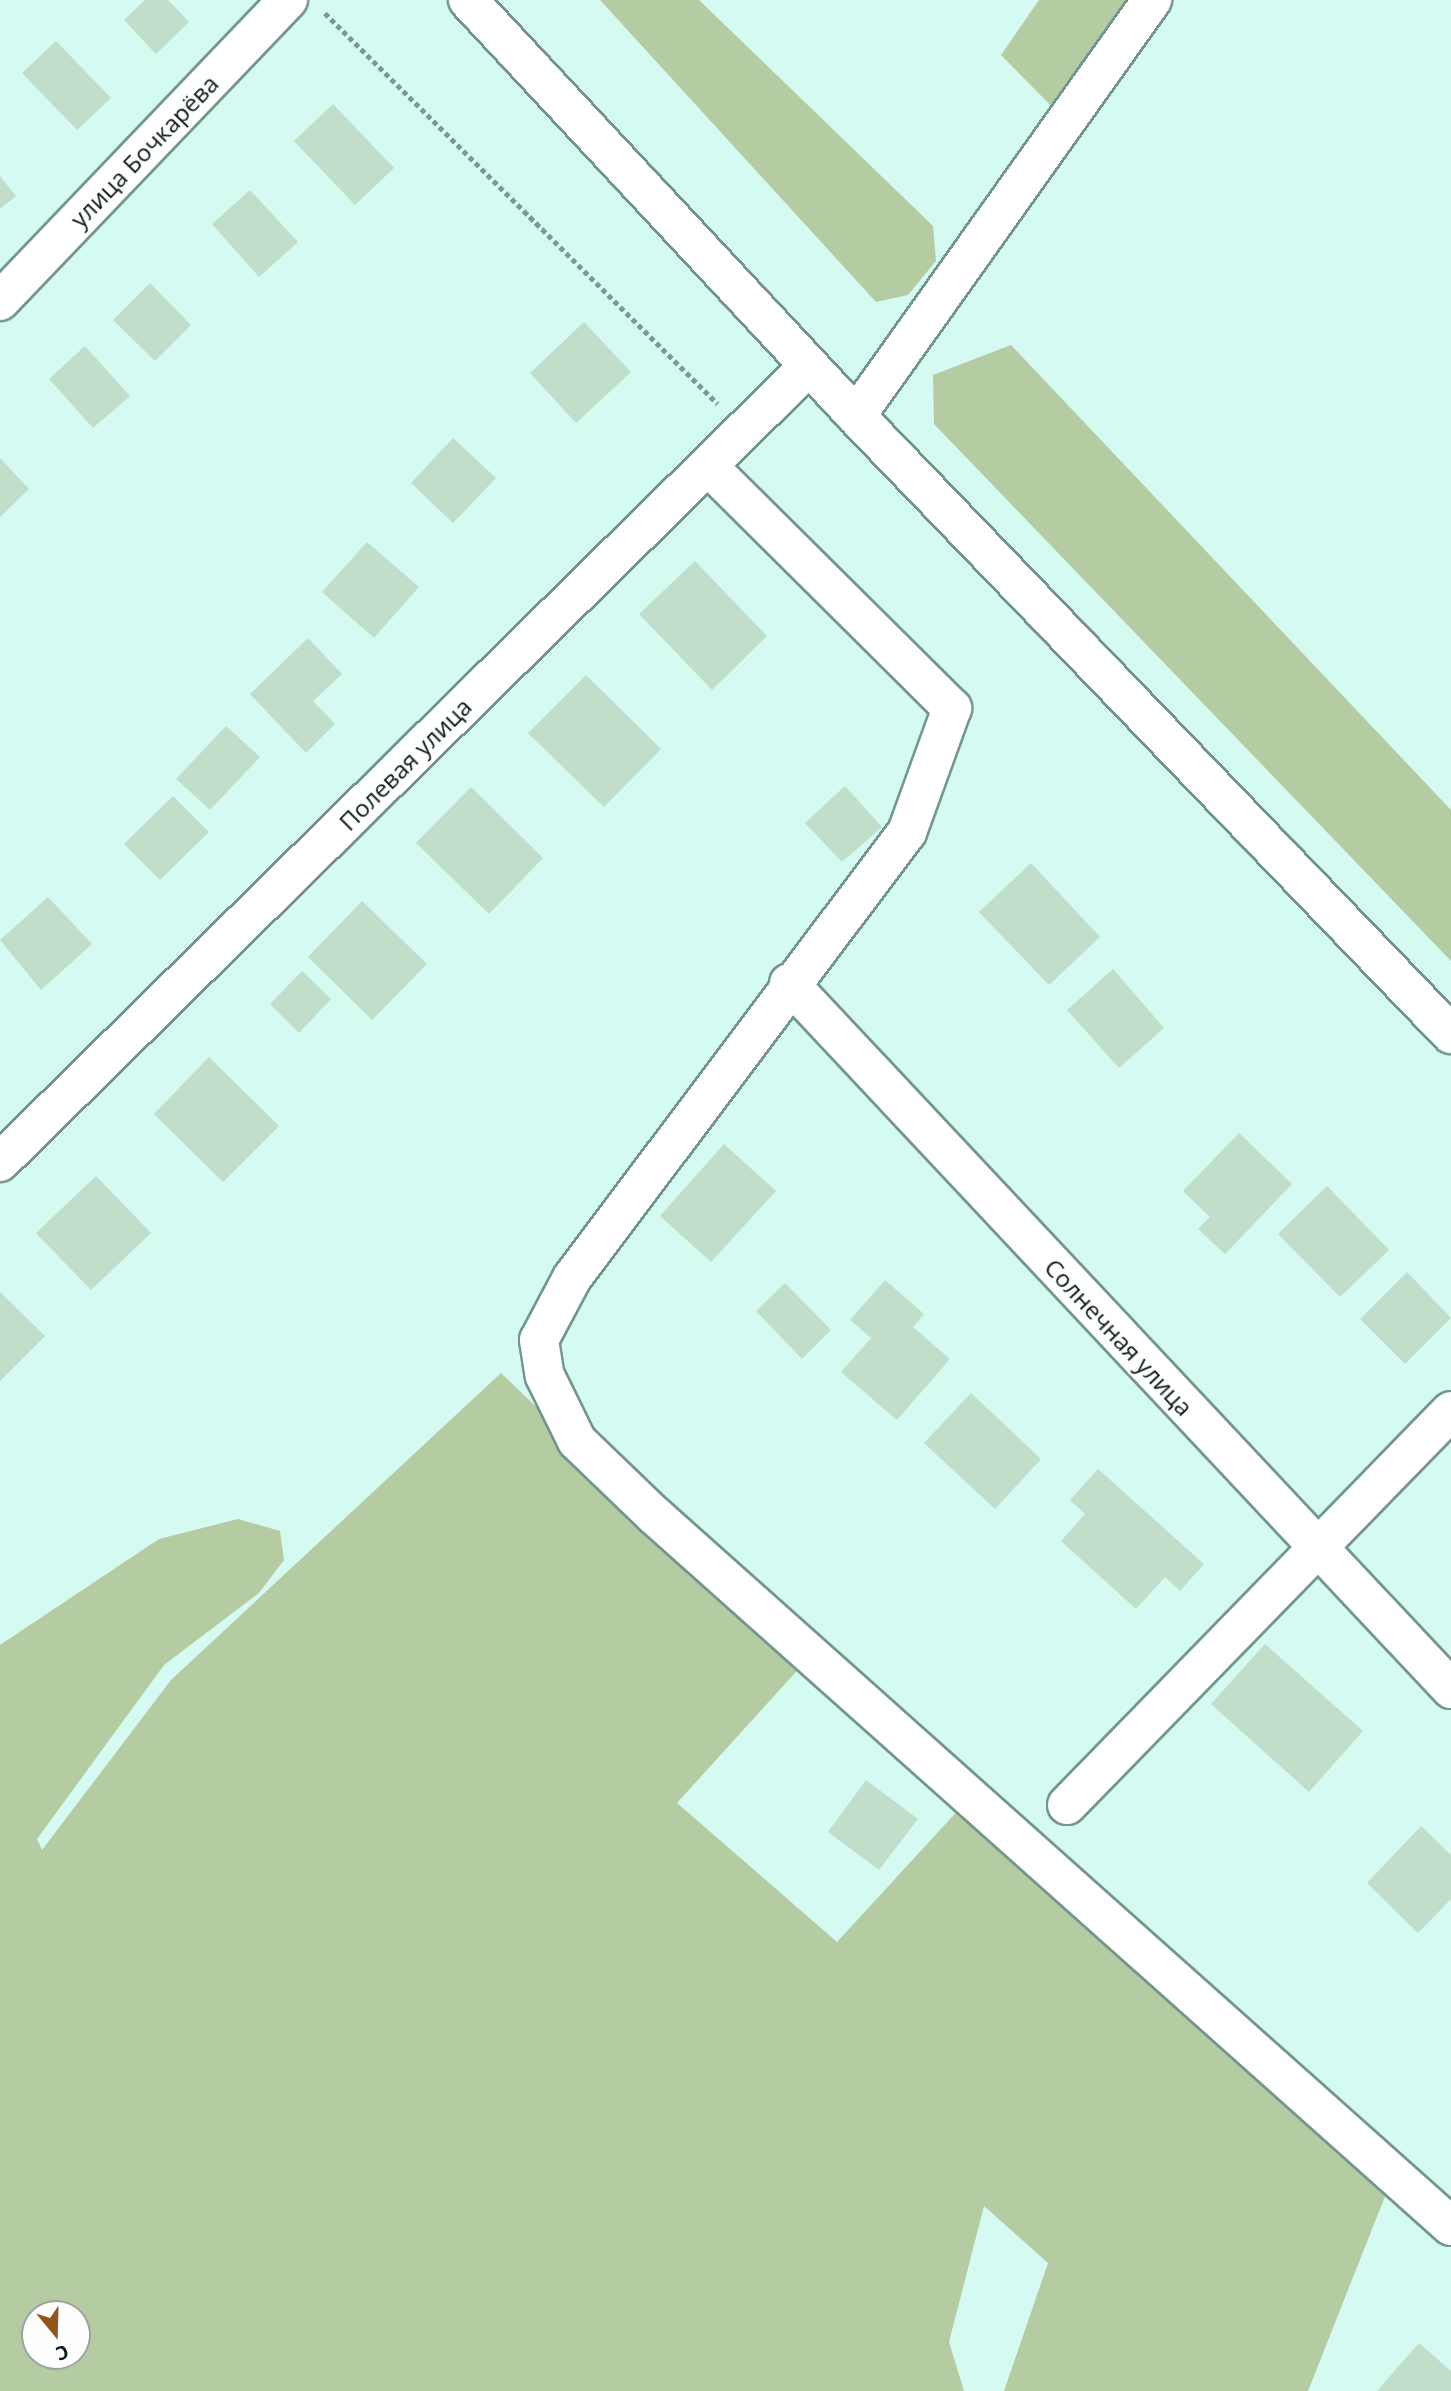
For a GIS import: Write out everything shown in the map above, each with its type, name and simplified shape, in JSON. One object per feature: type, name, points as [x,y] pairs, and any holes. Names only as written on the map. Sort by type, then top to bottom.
[{"type":"street","points":[[468,0],[856,416],[1451,1034]]},
{"type":"street","points":[[856,416],[1152,0]]},
{"type":"street","name":"улица Бочкарёва","points":[[0,301],[304,4]]},
{"type":"street","name":"Полевая улица","points":[[0,1162],[809,366]]},
{"type":"street","points":[[708,466],[953,708],[907,832],[789,984],[572,1278],[539,1340],[545,1376],[577,1441],[1451,2226]]},
{"type":"street","name":"Солнечная улица","points":[[789,984],[1451,1689]]},
{"type":"street","points":[[1067,1805],[1451,1411]]},
{"type":"path","points":[[304,4],[744,430]]},
{"type":"green space","points":[[600,0],[699,0],[933,226],[936,261],[908,295],[876,302]]},
{"type":"green space","points":[[1039,0],[1139,0],[1060,115],[1001,55]]},
{"type":"green space","points":[[1011,345],[1451,810],[1451,961],[934,424],[933,375]]},
{"type":"green space","points":[[501,1373],[804,1663],[677,1803],[837,1942],[962,1806],[1386,2194],[1308,2391],[1004,2391],[1048,2263],[984,2206],[949,2342],[964,2391],[0,2391],[0,1645],[159,1539],[238,1519],[280,1531],[284,1560],[259,1593],[164,1665],[37,1839],[42,1850],[171,1680]]},
{"type":"building","points":[[145,0],[168,0],[189,22],[156,54],[124,20]]},
{"type":"building","points":[[56,41],[111,98],[77,130],[22,73]]},
{"type":"building","points":[[333,104],[394,168],[355,205],[294,141]]},
{"type":"building","points":[[0,176],[16,196],[0,209]]},
{"type":"building","points":[[250,190],[298,242],[259,277],[212,224]]},
{"type":"building","points":[[150,283],[191,325],[155,361],[113,320]]},
{"type":"building","points":[[584,322],[631,372],[576,423],[530,373]]},
{"type":"building","points":[[85,346],[130,396],[93,428],[49,379]]},
{"type":"building","points":[[453,438],[496,478],[453,523],[411,483]]},
{"type":"building","points":[[0,458],[29,489],[0,517]]},
{"type":"building","points":[[367,542],[419,587],[374,638],[322,592]]},
{"type":"building","points":[[695,561],[767,636],[712,690],[639,614]]},
{"type":"building","points":[[308,638],[342,674],[313,701],[335,724],[306,753],[250,694]]},
{"type":"building","points":[[586,675],[661,749],[604,807],[528,733]]},
{"type":"building","points":[[226,726],[260,757],[210,810],[176,779]]},
{"type":"building","points":[[845,786],[882,827],[842,862],[805,823]]},
{"type":"building","points":[[471,787],[543,858],[489,914],[416,843]]},
{"type":"building","points":[[173,796],[209,832],[160,880],[124,844]]},
{"type":"building","points":[[1031,863],[1100,937],[1049,985],[979,912]]},
{"type":"building","points":[[48,897],[92,944],[41,990],[0,940]]},
{"type":"building","points":[[362,901],[427,964],[372,1020],[308,957]]},
{"type":"building","points":[[1113,969],[1164,1028],[1119,1068],[1067,1010]]},
{"type":"building","points":[[302,971],[331,999],[299,1033],[270,1004]]},
{"type":"building","points":[[209,1057],[279,1126],[223,1182],[154,1114]]},
{"type":"building","points":[[1239,1133],[1292,1184],[1225,1254],[1198,1229],[1210,1217],[1183,1191]]},
{"type":"building","points":[[724,1144],[776,1191],[711,1262],[660,1216]]},
{"type":"building","points":[[96,1176],[151,1233],[91,1290],[36,1233]]},
{"type":"building","points":[[1327,1186],[1389,1250],[1340,1297],[1278,1234]]},
{"type":"building","points":[[1407,1272],[1451,1318],[1405,1364],[1360,1319]]},
{"type":"building","points":[[885,1280],[924,1314],[913,1327],[950,1359],[897,1420],[841,1372],[871,1338],[850,1320]]},
{"type":"building","points":[[785,1283],[831,1330],[802,1359],[756,1311]]},
{"type":"building","points":[[0,1292],[45,1336],[0,1381]]},
{"type":"building","points":[[971,1393],[1041,1459],[995,1509],[924,1443]]},
{"type":"building","points":[[1098,1469],[1204,1564],[1180,1591],[1165,1577],[1136,1609],[1061,1541],[1085,1514],[1070,1500]]},
{"type":"building","points":[[1265,1644],[1363,1731],[1309,1792],[1211,1704]]},
{"type":"building","points":[[866,1780],[918,1819],[879,1870],[828,1832]]},
{"type":"building","points":[[1421,1826],[1451,1855],[1451,1899],[1418,1933],[1367,1883]]},
{"type":"building","points":[[1419,2343],[1451,2371],[1451,2391],[1377,2391]]}]
